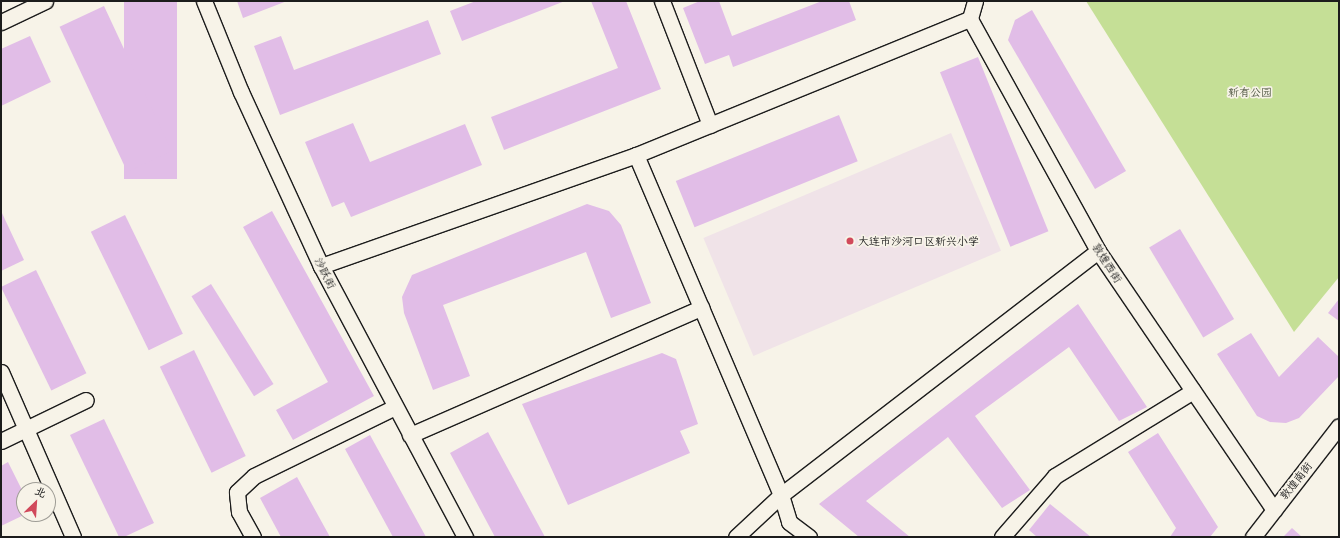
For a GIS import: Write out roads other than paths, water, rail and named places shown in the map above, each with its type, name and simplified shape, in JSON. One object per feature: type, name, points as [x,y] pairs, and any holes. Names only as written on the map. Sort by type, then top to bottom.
[{"type":"street","points":[[1,22],[45,1]]},
{"type":"street","name":"沙跃街","points":[[204,1],[241,92],[321,266],[465,537]]},
{"type":"street","points":[[662,1],[710,125]]},
{"type":"street","points":[[321,266],[636,155],[970,19],[975,1]]},
{"type":"street","name":"敦煌西街","points":[[970,19],[1098,251],[1274,510]]},
{"type":"street","points":[[636,155],[781,496],[789,522],[809,537]]},
{"type":"street","points":[[736,537],[781,496],[1098,251]]},
{"type":"street","points":[[410,435],[701,308]]},
{"type":"street","points":[[1,372],[73,537]]},
{"type":"street","points":[[1002,537],[1055,476],[1193,391]]},
{"type":"street","points":[[1,441],[86,400]]},
{"type":"street","points":[[253,537],[239,512],[237,492],[254,476],[395,407]]},
{"type":"street","name":"敦煌南街","points":[[1253,537],[1339,426]]},
{"type":"place","name":"大连市沙河口区新兴小学","points":[[850,241]]},
{"type":"park label","name":"新有公园","points":[[1250,92]]}]
